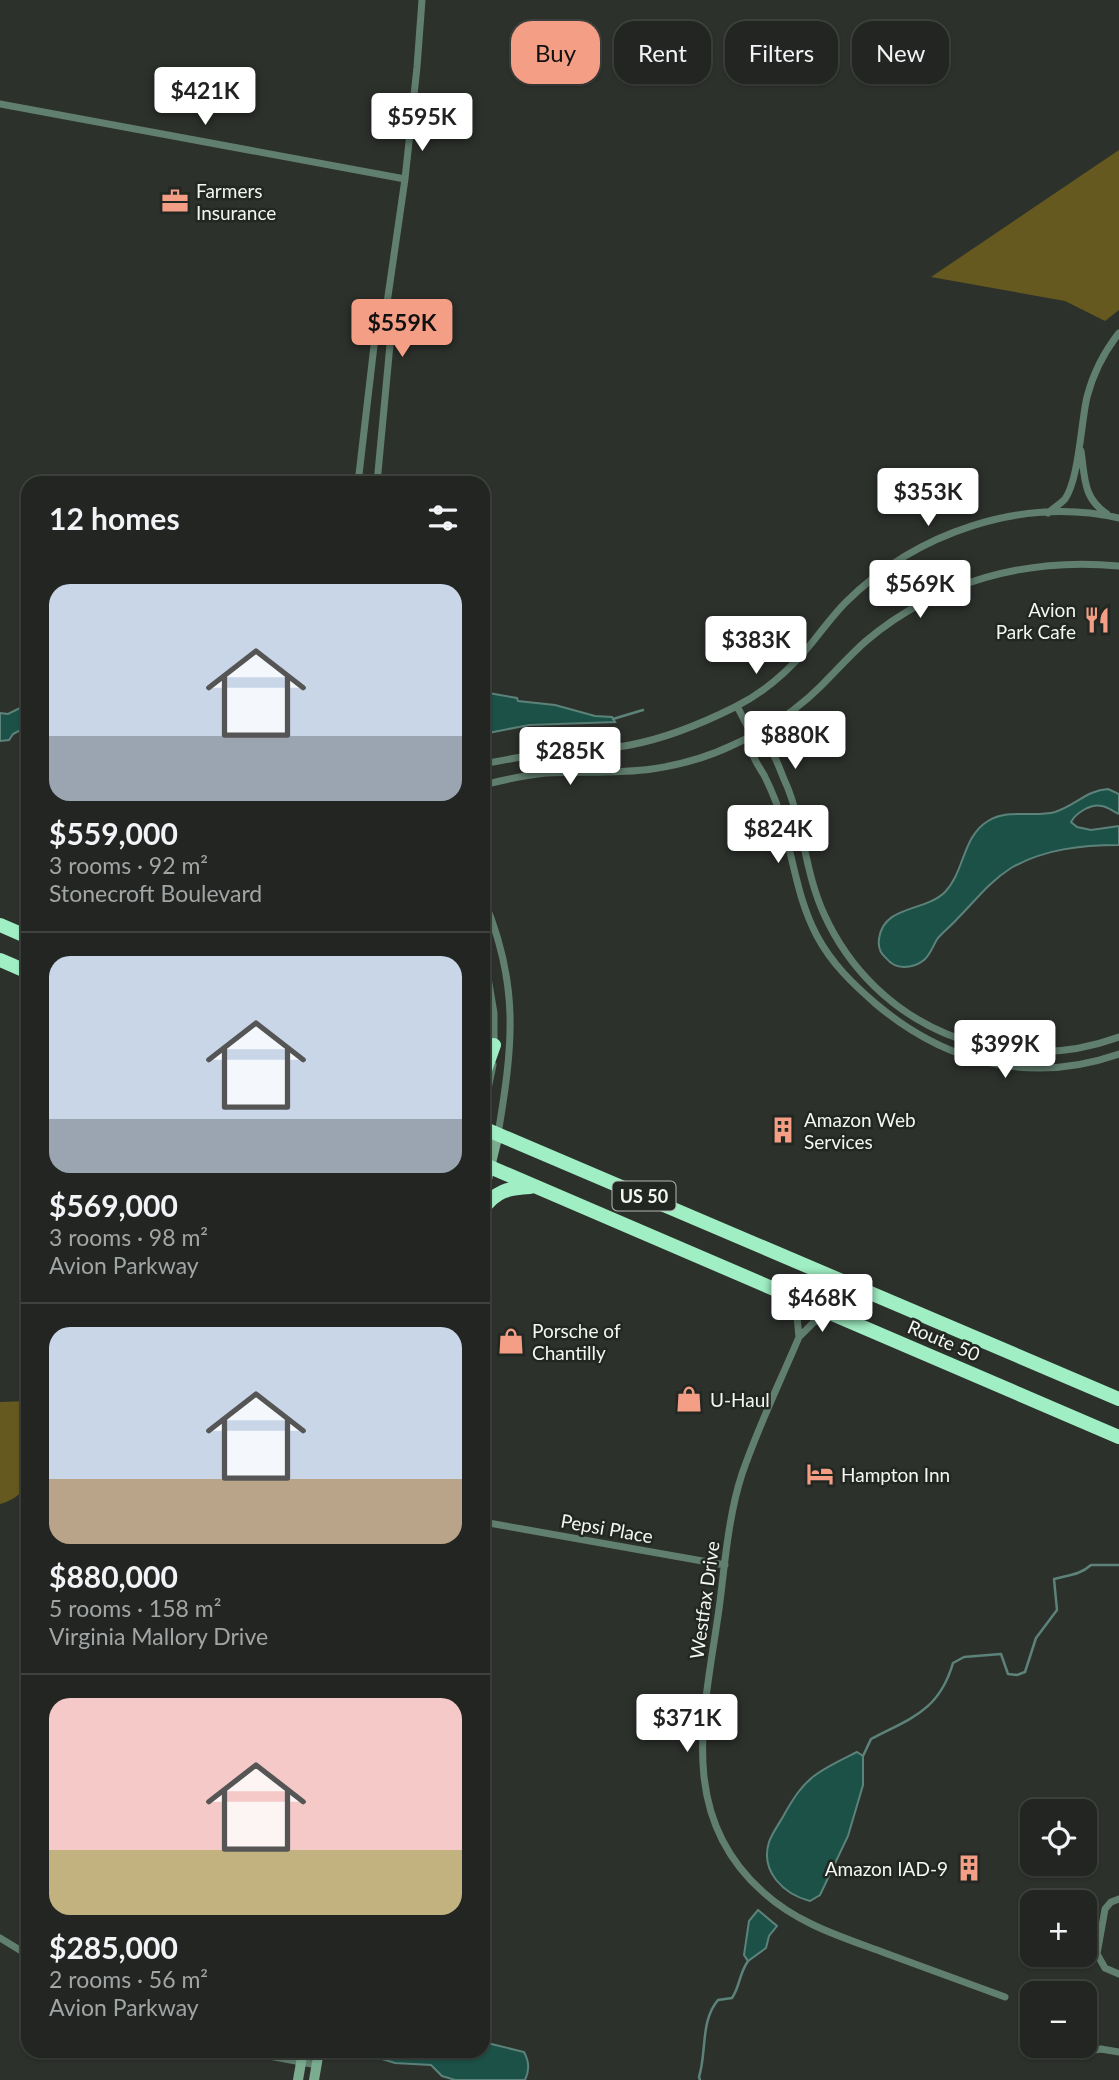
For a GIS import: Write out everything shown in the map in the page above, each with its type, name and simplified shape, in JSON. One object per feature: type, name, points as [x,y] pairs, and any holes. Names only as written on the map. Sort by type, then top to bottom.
[{"type":"highway","points":[[0,925],[21,934]]},
{"type":"highway","points":[[0,960],[21,969]]},
{"type":"highway","points":[[490,1056],[494,1045]]},
{"type":"highway","name":"Route 50","points":[[490,1131],[1119,1399]]},
{"type":"highway","name":"Route 50","points":[[490,1168],[1119,1437]]},
{"type":"highway","points":[[490,1199],[503,1190],[535,1187]]},
{"type":"main road","points":[[490,1155],[498,1134]]},
{"type":"main road","points":[[298,2080],[302,2058]]},
{"type":"main road","points":[[314,2080],[318,2058]]},
{"type":"street","points":[[359,476],[377,320],[387,303],[405,179],[418,67],[422,0]]},
{"type":"street","points":[[0,104],[405,179]]},
{"type":"street","points":[[378,476],[392,323],[387,303]]},
{"type":"street","points":[[1048,513],[1059,505],[1069,491],[1092,381],[1119,333]]},
{"type":"street","points":[[1080,447],[1090,499],[1097,508],[1110,516]]},
{"type":"street","points":[[490,763],[549,753],[630,746],[675,734],[737,706],[790,667],[844,604],[887,567],[904,556],[965,528],[1005,517],[1048,513],[1079,512],[1119,517]]},
{"type":"street","points":[[490,784],[544,773],[653,769],[705,756],[754,736],[795,709],[867,641],[929,599],[975,580],[1023,568],[1072,564],[1119,566]]},
{"type":"street","points":[[737,706],[754,736],[768,746],[788,789],[797,815],[814,890],[836,939],[860,974],[894,1003],[937,1032],[966,1043],[988,1048],[1045,1052],[1091,1046],[1119,1037]]},
{"type":"street","points":[[754,736],[752,752],[780,814],[801,900],[817,936],[848,979],[910,1030],[932,1043],[976,1061],[1040,1068],[1100,1060],[1119,1054]]},
{"type":"street","points":[[490,918],[508,982],[511,1012],[508,1078],[498,1134]]},
{"type":"street","points":[[490,986],[494,1045],[490,1083]]},
{"type":"street","points":[[789,1295],[796,1307],[799,1337]]},
{"type":"street","points":[[799,1337],[814,1322],[834,1314]]},
{"type":"street","name":"Westfax Drive","points":[[799,1337],[742,1475],[733,1507],[701,1747],[703,1778],[710,1809],[727,1848],[746,1875],[761,1891],[806,1923],[1005,1997]]},
{"type":"street","name":"Pepsi Place","points":[[490,1523],[725,1565]]},
{"type":"street","points":[[1119,1899],[1111,1902],[1105,1909],[1097,1954],[1105,1968],[1119,1974]]},
{"type":"street","points":[[0,1938],[21,1951]]},
{"type":"street","points":[[1097,2050],[1119,2052]]},
{"type":"street","points":[[304,2058],[317,2065]]},
{"type":"shaded area","points":[[1119,150],[1119,310],[1105,321],[1065,301],[931,277]]},
{"type":"shaded area","points":[[21,1401],[21,1492],[0,1504],[0,1402]]},
{"type":"water","points":[[490,693],[517,698],[518,701],[555,705],[595,716],[612,717],[615,722],[529,725],[490,733]]},
{"type":"water","points":[[21,708],[21,730],[9,740],[0,741],[0,713],[8,714]]},
{"type":"water","points":[[1108,789],[1119,794],[1119,814],[1098,805],[1080,812],[1071,822],[1077,827],[1091,830],[1119,826],[1119,845],[1064,849],[1037,856],[1003,873],[938,938],[922,962],[901,967],[882,954],[879,939],[888,920],[945,892],[952,884],[973,836],[988,821],[1004,815],[1055,812],[1094,792]]},
{"type":"water","points":[[857,1752],[863,1756],[863,1785],[848,1836],[820,1895],[810,1901],[800,1898],[783,1887],[771,1872],[767,1853],[769,1842],[805,1784],[824,1769]]},
{"type":"water","points":[[758,1910],[777,1926],[769,1936],[766,1948],[748,1961],[744,1955],[749,1921]]},
{"type":"water","points":[[490,2044],[524,2052],[528,2073],[525,2080],[455,2080],[442,2076],[431,2065],[395,2063],[379,2058],[490,2058]]},
{"type":"waterway","points":[[613,719],[643,710]]},
{"type":"waterway","points":[[863,1756],[871,1739],[911,1718],[931,1703],[940,1692],[953,1663],[964,1657],[1001,1654],[1008,1674],[1025,1672],[1036,1638],[1057,1610],[1054,1579],[1078,1573],[1091,1565],[1119,1565]]},
{"type":"waterway","points":[[700,2080],[706,2027],[712,2008],[718,2000],[732,1998],[748,1961]]},
{"type":"place","name":"Farmers Insurance","points":[[175,201]]},
{"type":"place","name":"Avion Park Cafe","points":[[1097,620]]},
{"type":"place","name":"Amazon Web Services","points":[[783,1130]]},
{"type":"place","name":"Porsche of Chantilly","points":[[511,1341]]},
{"type":"place","name":"U-Haul","points":[[689,1399]]},
{"type":"place","name":"Hampton Inn","points":[[820,1474]]},
{"type":"place","name":"Amazon IAD-9","points":[[969,1868]]}]
